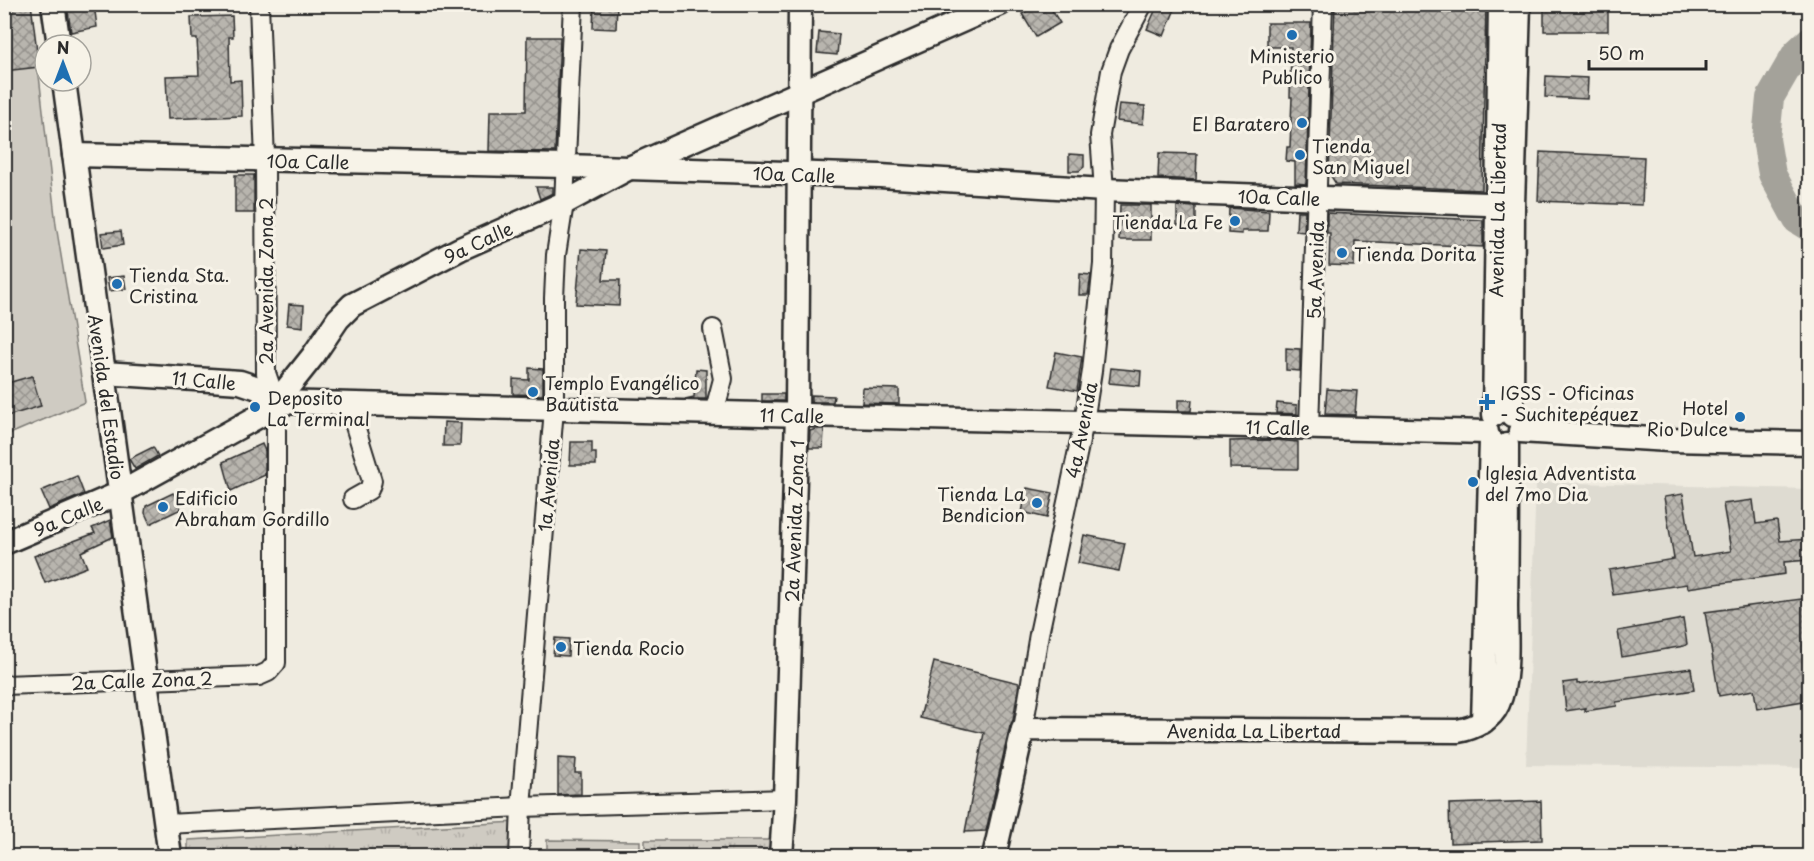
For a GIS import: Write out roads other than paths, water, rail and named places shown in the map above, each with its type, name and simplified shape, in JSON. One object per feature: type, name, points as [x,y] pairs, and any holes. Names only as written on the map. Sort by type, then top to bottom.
[{"type":"street","points":[[53,4],[57,33]]},
{"type":"street","name":"2a Avenida Zona 2","points":[[259,4],[265,161],[266,373],[276,402],[276,663]]},
{"type":"street","name":"1a Avenida","points":[[519,856],[521,807],[554,410],[556,255],[564,203],[573,4]]},
{"type":"street","name":"2a Avenida Zona 1","points":[[781,856],[785,799],[797,415],[800,4]]},
{"type":"street","name":"9a Calle","points":[[4,543],[120,493],[263,415],[270,410],[313,356],[338,319],[352,305],[460,249],[564,203],[629,168],[1000,4]]},
{"type":"street","name":"4a Avenida","points":[[994,856],[1023,729],[1039,634],[1084,422],[1092,370],[1103,264],[1104,190],[1100,135],[1111,71],[1119,49],[1143,4]]},
{"type":"street","name":"5a Avenida","points":[[1309,427],[1323,4]]},
{"type":"street","name":"Avenida La Libertad","points":[[1023,729],[1458,731],[1472,729],[1483,722],[1497,707],[1503,690],[1506,644],[1502,429],[1505,205],[1500,4]]},
{"type":"street","name":"Avenida La Libertad","points":[[1505,205],[1519,4]]},
{"type":"street","name":"Avenida del Estadio","points":[[66,93],[170,856]]},
{"type":"street","name":"10a Calle","points":[[74,155],[880,176],[1104,190],[1505,205]]},
{"type":"street","points":[[713,329],[723,379],[714,413]]},
{"type":"street","name":"11 Calle","points":[[104,373],[240,382],[258,388],[276,402],[1309,427],[1502,429],[1669,440],[1809,443]]},
{"type":"street","points":[[348,403],[372,481],[369,490],[353,499]]},
{"type":"street","name":"2a Calle Zona 2","points":[[4,686],[259,676],[268,672],[276,663]]},
{"type":"street","points":[[166,824],[521,807],[785,799]]},
{"type":"waterway","points":[[1810,40],[1796,53],[1770,98],[1766,139],[1772,174],[1797,220],[1810,228]]},
{"type":"place","name":"Ministerio Publico","points":[[1292,35]]},
{"type":"place","name":"El Baratero","points":[[1302,123]]},
{"type":"place","name":"Tienda San Miguel","points":[[1300,155]]},
{"type":"place","name":"Tienda La Fe","points":[[1235,221]]},
{"type":"place","name":"Tienda Dorita","points":[[1342,253]]},
{"type":"place","name":"Tienda Sta. Cristina","points":[[117,284]]},
{"type":"place","name":"Templo Evangélico Bautista","points":[[533,392]]},
{"type":"place","name":"IGSS - Oficinas - Suchitepéquez","points":[[1487,402]]},
{"type":"place","name":"Deposito La Terminal","points":[[255,407]]},
{"type":"place","name":"Hotel Rio Dulce","points":[[1740,417]]},
{"type":"place","name":"Iglesia Adventista del 7mo Dia","points":[[1473,482]]},
{"type":"place","name":"Tienda La Bendicion","points":[[1037,503]]},
{"type":"place","name":"Edificio Abraham Gordillo","points":[[163,507]]},
{"type":"place","name":"Tienda Rocio","points":[[561,647]]}]
